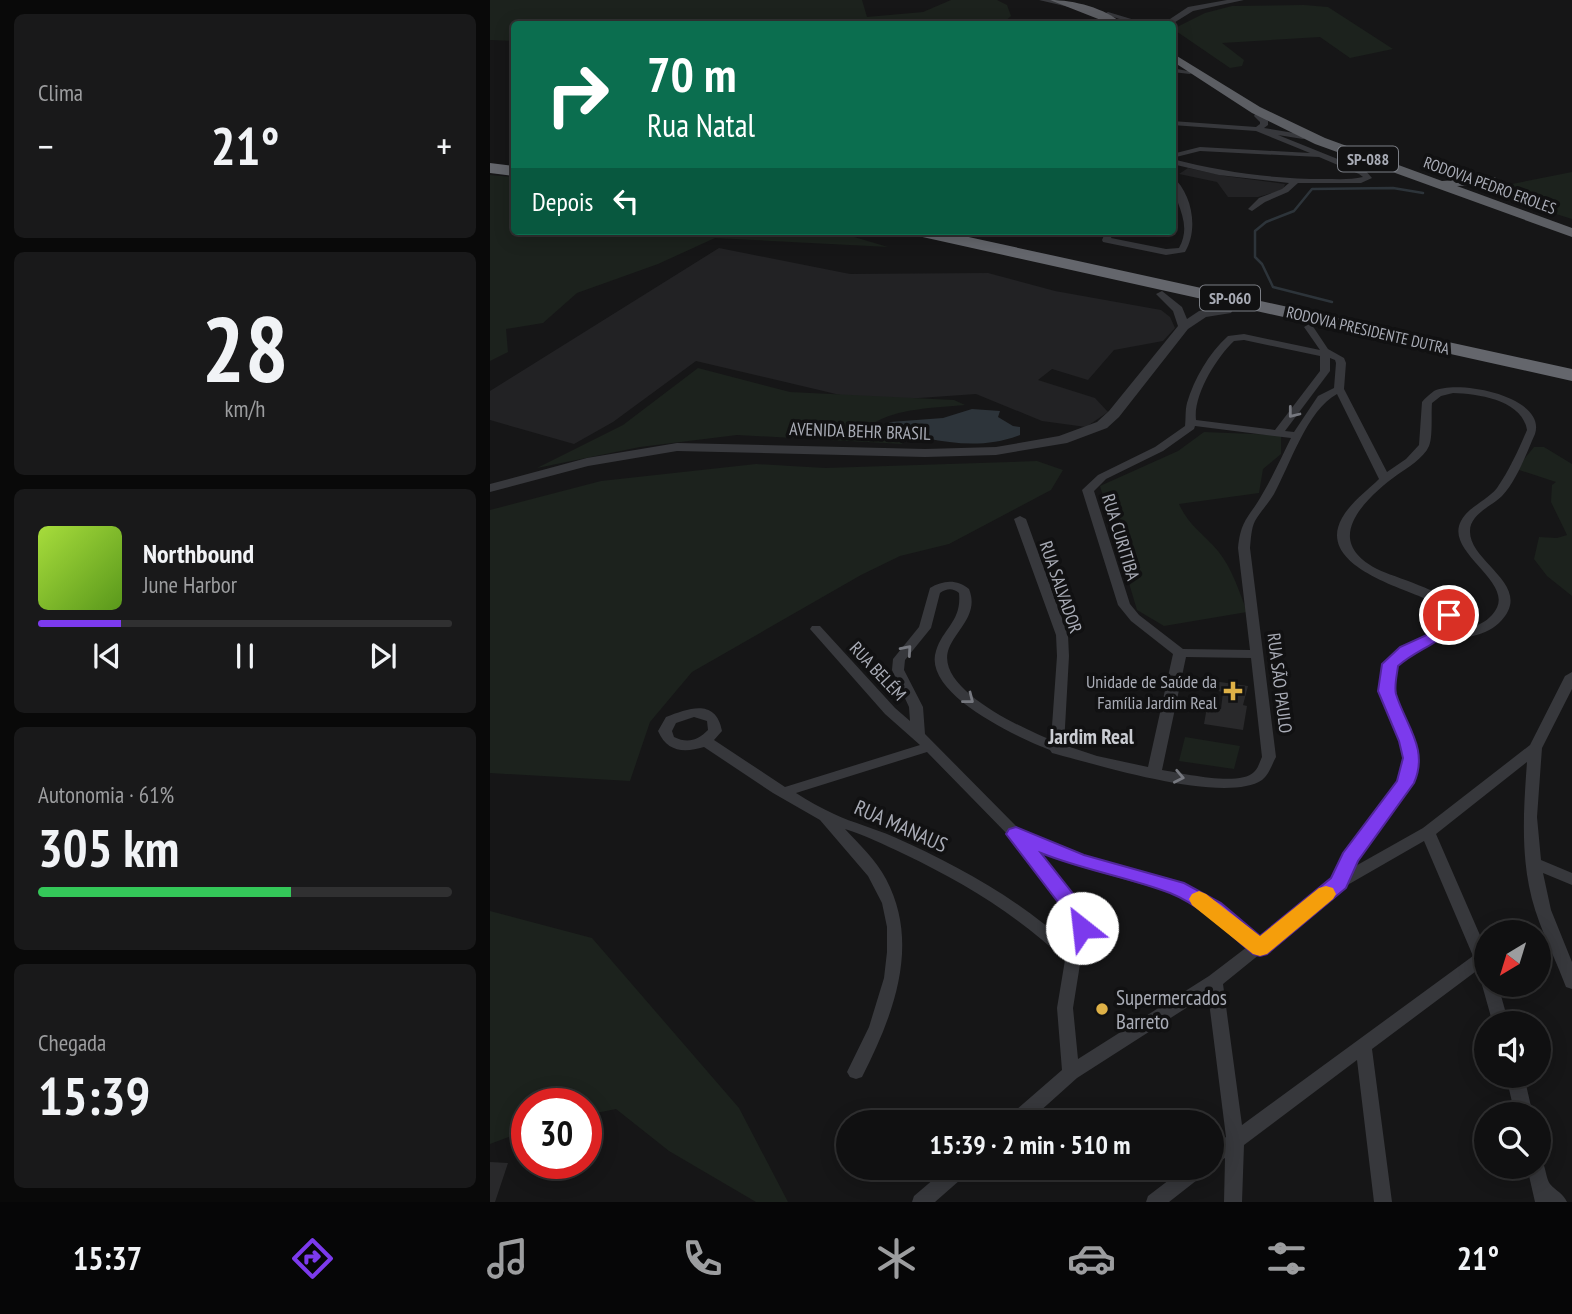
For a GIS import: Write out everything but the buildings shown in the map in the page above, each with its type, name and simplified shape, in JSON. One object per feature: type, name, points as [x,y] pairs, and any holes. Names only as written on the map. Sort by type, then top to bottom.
[{"type":"highway","points":[[1055,0],[1094,12],[1112,21]]},
{"type":"highway","points":[[1070,0],[1120,21]]},
{"type":"highway","name":"RODOVIA PEDRO EROLES","points":[[1176,63],[1258,123],[1572,235]]},
{"type":"highway","name":"RODOVIA PEDRO EROLES","points":[[1176,63],[1286,126],[1320,141],[1572,235]]},
{"type":"highway","points":[[490,163],[511,165]]},
{"type":"highway","points":[[490,168],[511,171]]},
{"type":"highway","points":[[1432,182],[1490,180],[1469,188],[1471,196]]},
{"type":"highway","name":"RODOVIA PRESIDENTE DUTRA","points":[[935,235],[1572,375]]},
{"type":"highway","name":"RODOVIA PRESIDENTE DUTRA","points":[[971,235],[1572,365]]},
{"type":"highway","points":[[1049,261],[1227,310],[1310,327],[1410,339]]},
{"type":"street","points":[[1042,0],[1094,12]]},
{"type":"street","points":[[1171,21],[1191,9],[1240,0]]},
{"type":"street","points":[[1108,14],[1131,21]]},
{"type":"street","points":[[1176,122],[1258,123],[1320,156],[1363,172],[1368,178],[1361,181],[1295,182],[1222,174],[1176,162]]},
{"type":"street","points":[[1176,155],[1200,149],[1320,156]]},
{"type":"street","points":[[1252,209],[1261,200],[1288,191],[1295,182]]},
{"type":"street","points":[[1107,235],[1166,252],[1182,250],[1185,245],[1188,211],[1176,188]]},
{"type":"street","points":[[1162,294],[1178,310],[1184,326],[1203,314],[1227,310]]},
{"type":"street","name":"AVENIDA BEHR BRASIL","points":[[490,488],[599,460],[677,447],[971,453],[1062,440],[1102,425],[1114,414],[1184,326]]},
{"type":"street","points":[[1278,433],[1325,371],[1326,353],[1310,327]]},
{"type":"street","points":[[1298,436],[1191,422],[1188,414],[1192,400],[1217,356],[1231,338],[1244,337],[1339,358],[1339,389],[1385,479]]},
{"type":"street","points":[[1313,388],[1339,389]]},
{"type":"street","name":"RUA SÃO PAULO","points":[[924,741],[916,707],[898,670],[899,659],[925,628],[934,591],[945,585],[955,585],[965,592],[965,613],[942,650],[940,662],[944,677],[985,711],[1027,736],[1085,759],[1228,784],[1248,781],[1260,775],[1269,757],[1245,537],[1248,523],[1268,495],[1298,436],[1322,398],[1339,389]]},
{"type":"street","points":[[1339,883],[1349,858],[1405,783],[1410,771],[1412,758],[1408,741],[1387,691],[1390,664],[1406,650],[1434,638],[1461,635],[1485,626],[1500,614],[1504,607],[1502,591],[1466,541],[1464,528],[1468,519],[1503,488],[1532,430],[1530,419],[1519,407],[1481,393],[1455,389],[1437,392],[1427,402],[1426,442],[1421,451],[1385,479],[1348,518],[1344,537],[1346,547],[1360,566],[1375,575],[1433,595],[1442,601],[1447,610],[1448,621],[1434,638]]},
{"type":"street","name":"RUA CURITIBA","points":[[1180,653],[1135,618],[1124,605],[1088,490],[1102,477],[1159,449],[1190,427],[1191,422]]},
{"type":"street","name":"RUA SALVADOR","points":[[1020,519],[1062,635],[1057,750]]},
{"type":"street","name":"RUA BELÉM","points":[[816,629],[890,712],[924,741]]},
{"type":"street","points":[[1154,772],[1180,653],[1256,654]]},
{"type":"street","points":[[1572,676],[1535,748],[1530,817],[1536,885],[1543,911],[1572,982]]},
{"type":"street","name":"RUA MANAUS","points":[[705,741],[826,817],[866,830],[927,859],[1006,902],[1044,929],[1073,958]]},
{"type":"street","points":[[783,792],[924,741],[1016,834],[1080,919],[1082,937],[1073,958],[1065,1008],[1071,1073]]},
{"type":"street","points":[[1029,1110],[1071,1073],[1215,981],[1260,948],[1339,883],[1428,832],[1535,748]]},
{"type":"street","points":[[826,817],[879,880],[889,903],[893,928],[891,985],[873,1041],[856,1072]]},
{"type":"street","points":[[1428,832],[1474,939]]},
{"type":"street","points":[[1016,834],[1079,861],[1177,888],[1213,909],[1260,948]]},
{"type":"street","points":[[1535,864],[1572,880]]},
{"type":"street","points":[[1224,1148],[1363,1044],[1474,969]]},
{"type":"street","points":[[1215,981],[1235,1140],[1233,1202]]},
{"type":"street","points":[[1363,1044],[1383,1202]]},
{"type":"street","points":[[921,1202],[947,1180]]},
{"type":"street","points":[[1155,1202],[1183,1180]]},
{"type":"street","points":[[1542,1194],[1558,1202]]},
{"type":"shaded area","points":[[490,0],[862,0],[867,17],[923,12],[951,0],[997,0],[1007,5],[1011,16],[1005,21],[511,21],[511,41],[490,40]]},
{"type":"shaded area","points":[[1232,6],[1328,7],[1393,49],[1350,58],[1320,37],[1222,43],[1244,60],[1242,66],[1230,68],[1176,31],[1176,28],[1205,13]]},
{"type":"shaded area","points":[[1188,168],[1285,184],[1283,190],[1258,197],[1228,197],[1217,182],[1179,174]]},
{"type":"shaded area","points":[[1572,172],[1572,219],[1556,214],[1507,185]]},
{"type":"shaded area","points":[[490,175],[511,177],[511,235],[848,235],[888,247],[715,238],[658,264],[577,293],[543,323],[506,329],[508,352],[490,361]]},
{"type":"shaded area","points":[[719,248],[850,274],[988,273],[1055,291],[1161,310],[1170,317],[1175,328],[1163,341],[1114,350],[1088,380],[1052,369],[1038,380],[1095,398],[1108,412],[1086,427],[1042,421],[976,394],[919,398],[853,398],[696,361],[613,422],[574,444],[490,420],[490,391]]},
{"type":"shaded area","points":[[698,368],[790,392],[954,400],[965,405],[905,412],[872,424],[903,444],[737,435],[640,447],[537,468],[623,425]]},
{"type":"shaded area","points":[[972,409],[1000,411],[998,417],[1020,427],[1020,435],[968,444],[933,440],[882,427],[890,422],[943,418]]},
{"type":"shaded area","points":[[1204,432],[1281,435],[1281,454],[1263,469],[1259,493],[1179,504],[1191,523],[1223,558],[1247,612],[1164,626],[1137,610],[1100,486],[1178,451]]},
{"type":"shaded area","points":[[1534,447],[1544,447],[1572,464],[1572,596],[1547,576],[1534,559],[1539,537],[1557,538],[1567,535],[1551,502],[1552,485],[1556,482],[1516,469]]},
{"type":"shaded area","points":[[1037,461],[1063,470],[1051,490],[949,544],[900,556],[861,575],[692,672],[650,722],[630,781],[490,773],[490,510],[601,481],[756,464],[825,468]]},
{"type":"shaded area","points":[[1185,737],[1240,746],[1234,769],[1179,761]]},
{"type":"shaded area","points":[[490,911],[592,938],[739,1108],[788,1202],[756,1202],[669,1151],[616,1109],[602,1112],[602,1088],[511,1088],[511,1136],[490,1144]]},
{"type":"waterway","points":[[1332,302],[1273,287],[1262,264],[1255,257],[1255,231],[1266,222],[1294,211],[1312,189],[1393,188],[1423,193]]},
{"type":"slow traffic","points":[[1199,899],[1260,948],[1326,894]]},
{"type":"place","name":"Unidade de Saúde da Família Jardim Real","points":[[1233,691]]},
{"type":"place","name":"Supermercados Barreto","points":[[1102,1009]]},
{"type":"district","name":"Jardim Real","points":[[1091,736]]},
{"type":"route","points":[[1082,928],[1075,910],[1016,834],[1079,861],[1177,888],[1195,896],[1260,948],[1339,883],[1349,858],[1405,783],[1410,771],[1412,758],[1408,741],[1389,702],[1387,680],[1390,664],[1406,650],[1434,638],[1445,626],[1449,615]]}]
